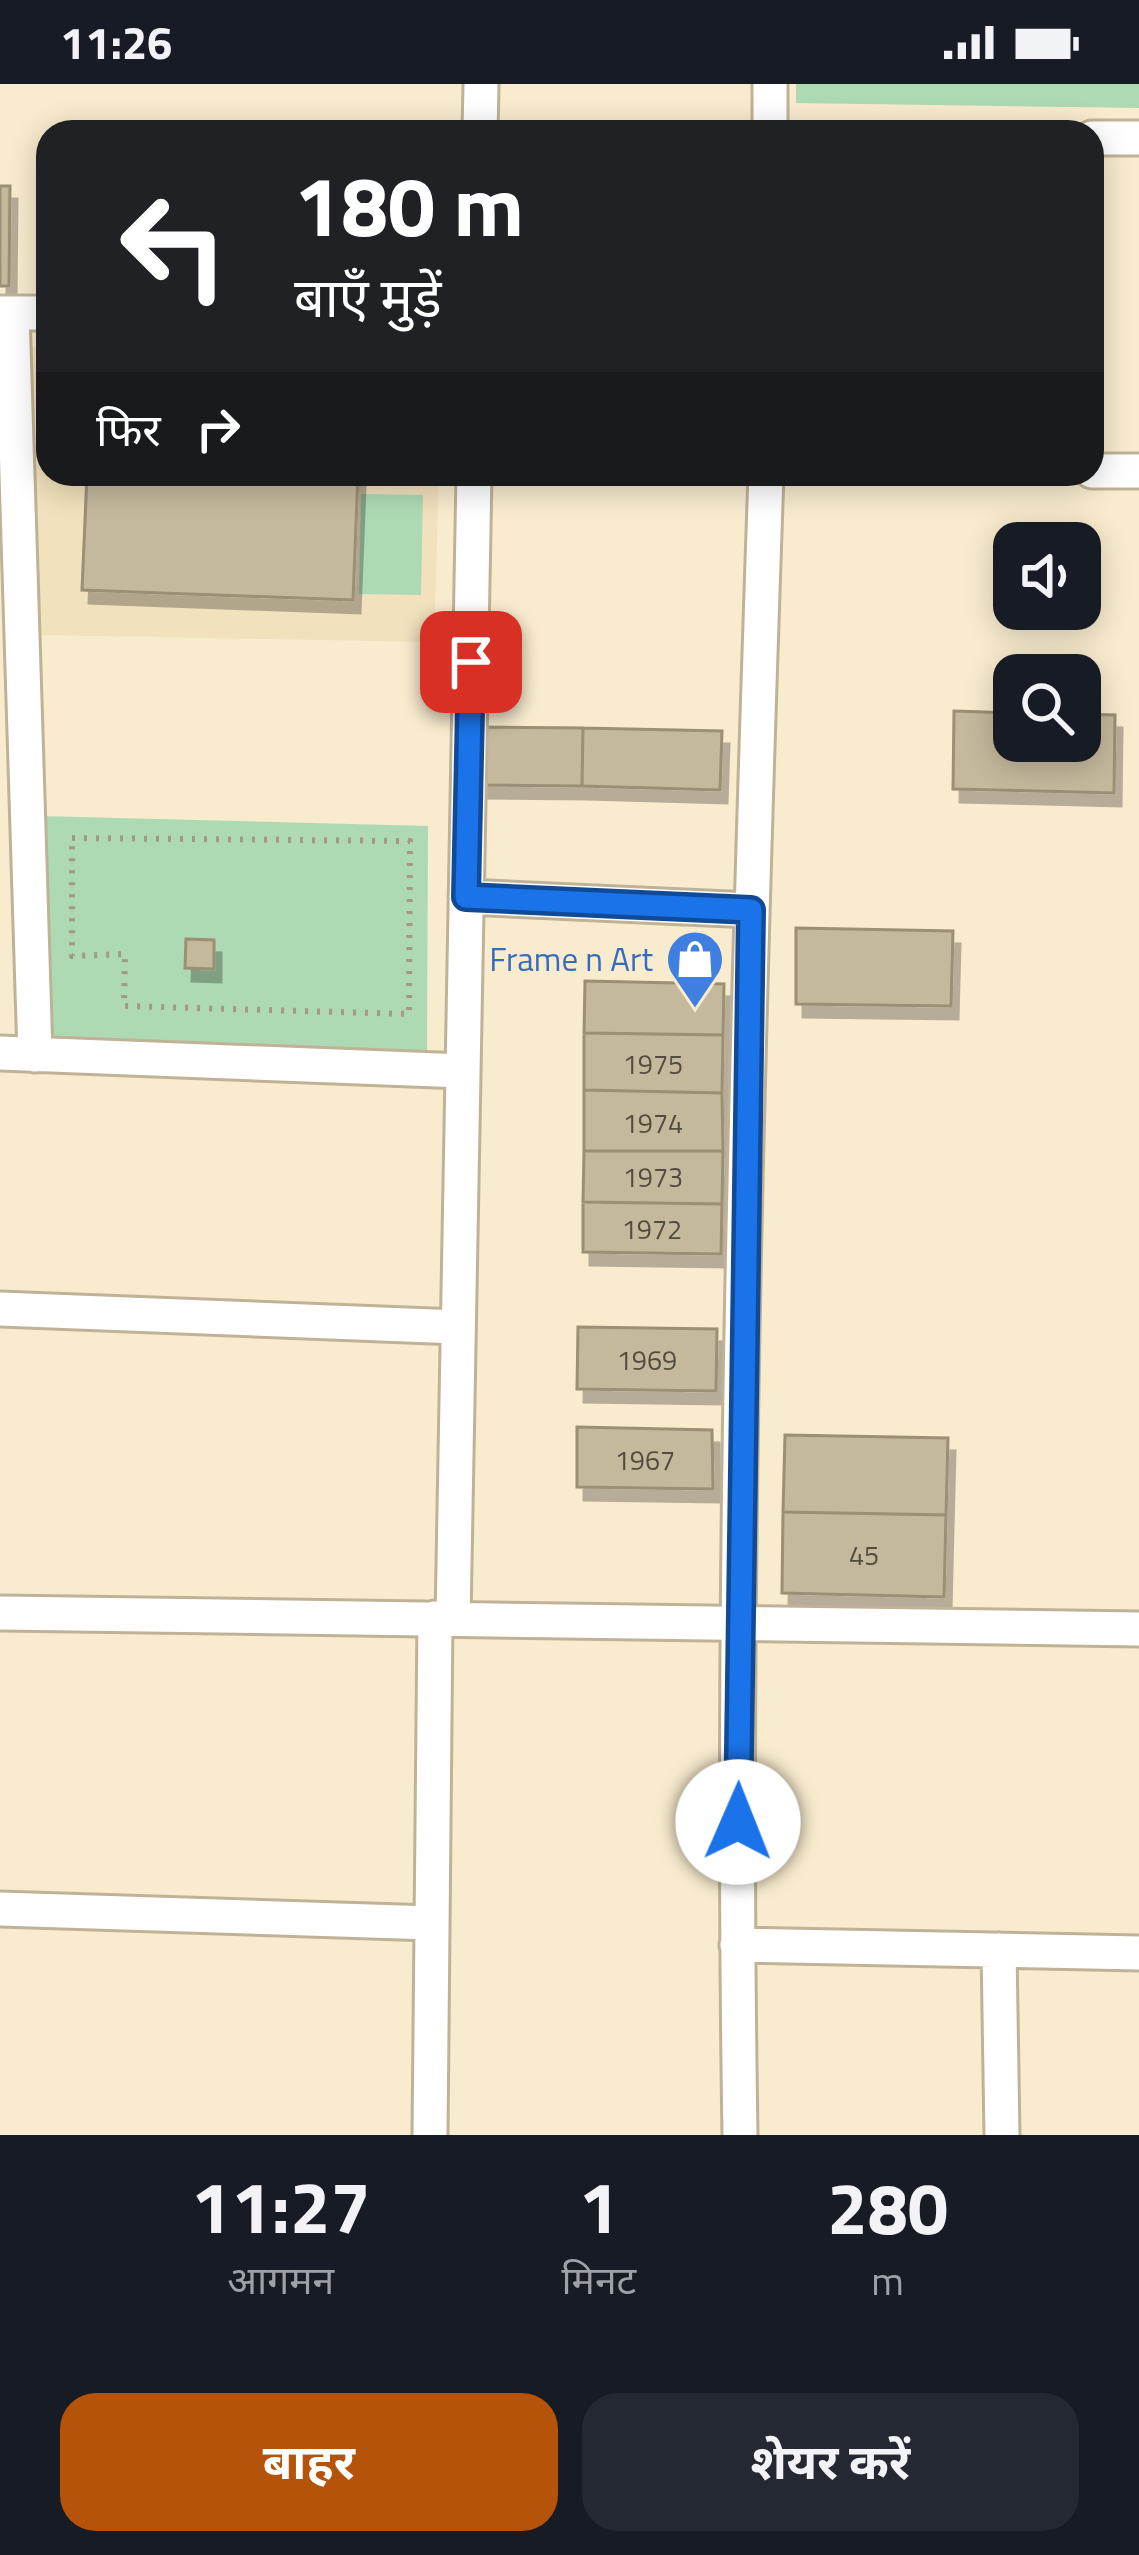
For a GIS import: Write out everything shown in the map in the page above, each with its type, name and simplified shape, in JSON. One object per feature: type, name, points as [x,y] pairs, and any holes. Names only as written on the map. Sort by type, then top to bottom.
[{"type":"street","points":[[480,120],[481,84]]},
{"type":"street","points":[[770,84],[770,120]]},
{"type":"street","points":[[1104,138],[1139,138]]},
{"type":"street","points":[[35,1055],[6,313],[36,314]]},
{"type":"street","points":[[1104,471],[1139,471]]},
{"type":"street","points":[[430,2135],[432,1923],[458,1327],[474,486]]},
{"type":"street","points":[[740,2135],[736,1945],[751,910],[766,486]]},
{"type":"street","points":[[466,897],[751,910]]},
{"type":"street","points":[[0,1053],[463,1071]]},
{"type":"street","points":[[0,1309],[458,1327]]},
{"type":"street","points":[[0,1612],[1139,1629]]},
{"type":"street","points":[[0,1909],[432,1923]]},
{"type":"street","points":[[736,1945],[1139,1953]]},
{"type":"street","points":[[999,1950],[1002,2135]]},
{"type":"path","points":[[72,838],[410,841],[409,1014],[124,1006],[125,954],[72,956],[72,838]]},
{"type":"shaded area","points":[[31,347],[36,347],[36,486],[439,486],[434,642],[37,635]]},
{"type":"green space","points":[[796,84],[1139,84],[1139,108],[796,103]]},
{"type":"green space","points":[[361,494],[423,495],[421,595],[359,594]]},
{"type":"green space","points":[[40,816],[428,826],[427,1060],[49,1046]]},
{"type":"building","points":[[0,186],[10,186],[9,286],[0,286]]},
{"type":"building","points":[[86,486],[358,486],[353,600],[82,590]]},
{"type":"building","points":[[954,711],[993,712],[993,762],[1101,762],[1101,715],[1115,715],[1114,793],[953,789]]},
{"type":"building","points":[[475,727],[583,728],[582,786],[475,785]]},
{"type":"building","points":[[583,728],[722,731],[720,790],[582,786]]},
{"type":"building","points":[[796,928],[953,931],[951,1006],[796,1004]]},
{"type":"building","points":[[186,939],[214,940],[214,969],[185,968]]},
{"type":"building","points":[[585,981],[724,984],[723,1035],[584,1033]]},
{"type":"building","points":[[584,1033],[723,1035],[722,1093],[584,1090]]},
{"type":"building","points":[[584,1090],[722,1093],[723,1151],[584,1151]]},
{"type":"building","points":[[584,1151],[723,1151],[722,1204],[583,1202]]},
{"type":"building","points":[[583,1202],[722,1204],[721,1254],[583,1252]]},
{"type":"building","points":[[578,1327],[717,1329],[716,1391],[577,1389]]},
{"type":"building","points":[[577,1427],[712,1430],[713,1489],[577,1487]]},
{"type":"building","points":[[785,1435],[948,1438],[946,1515],[783,1512]]},
{"type":"building","points":[[783,1512],[946,1515],[944,1597],[782,1593]]},
{"type":"place","name":"Frame n Art","points":[[695,1010]]},
{"type":"route","points":[[471,662],[466,897],[751,910],[738,1822]]}]
